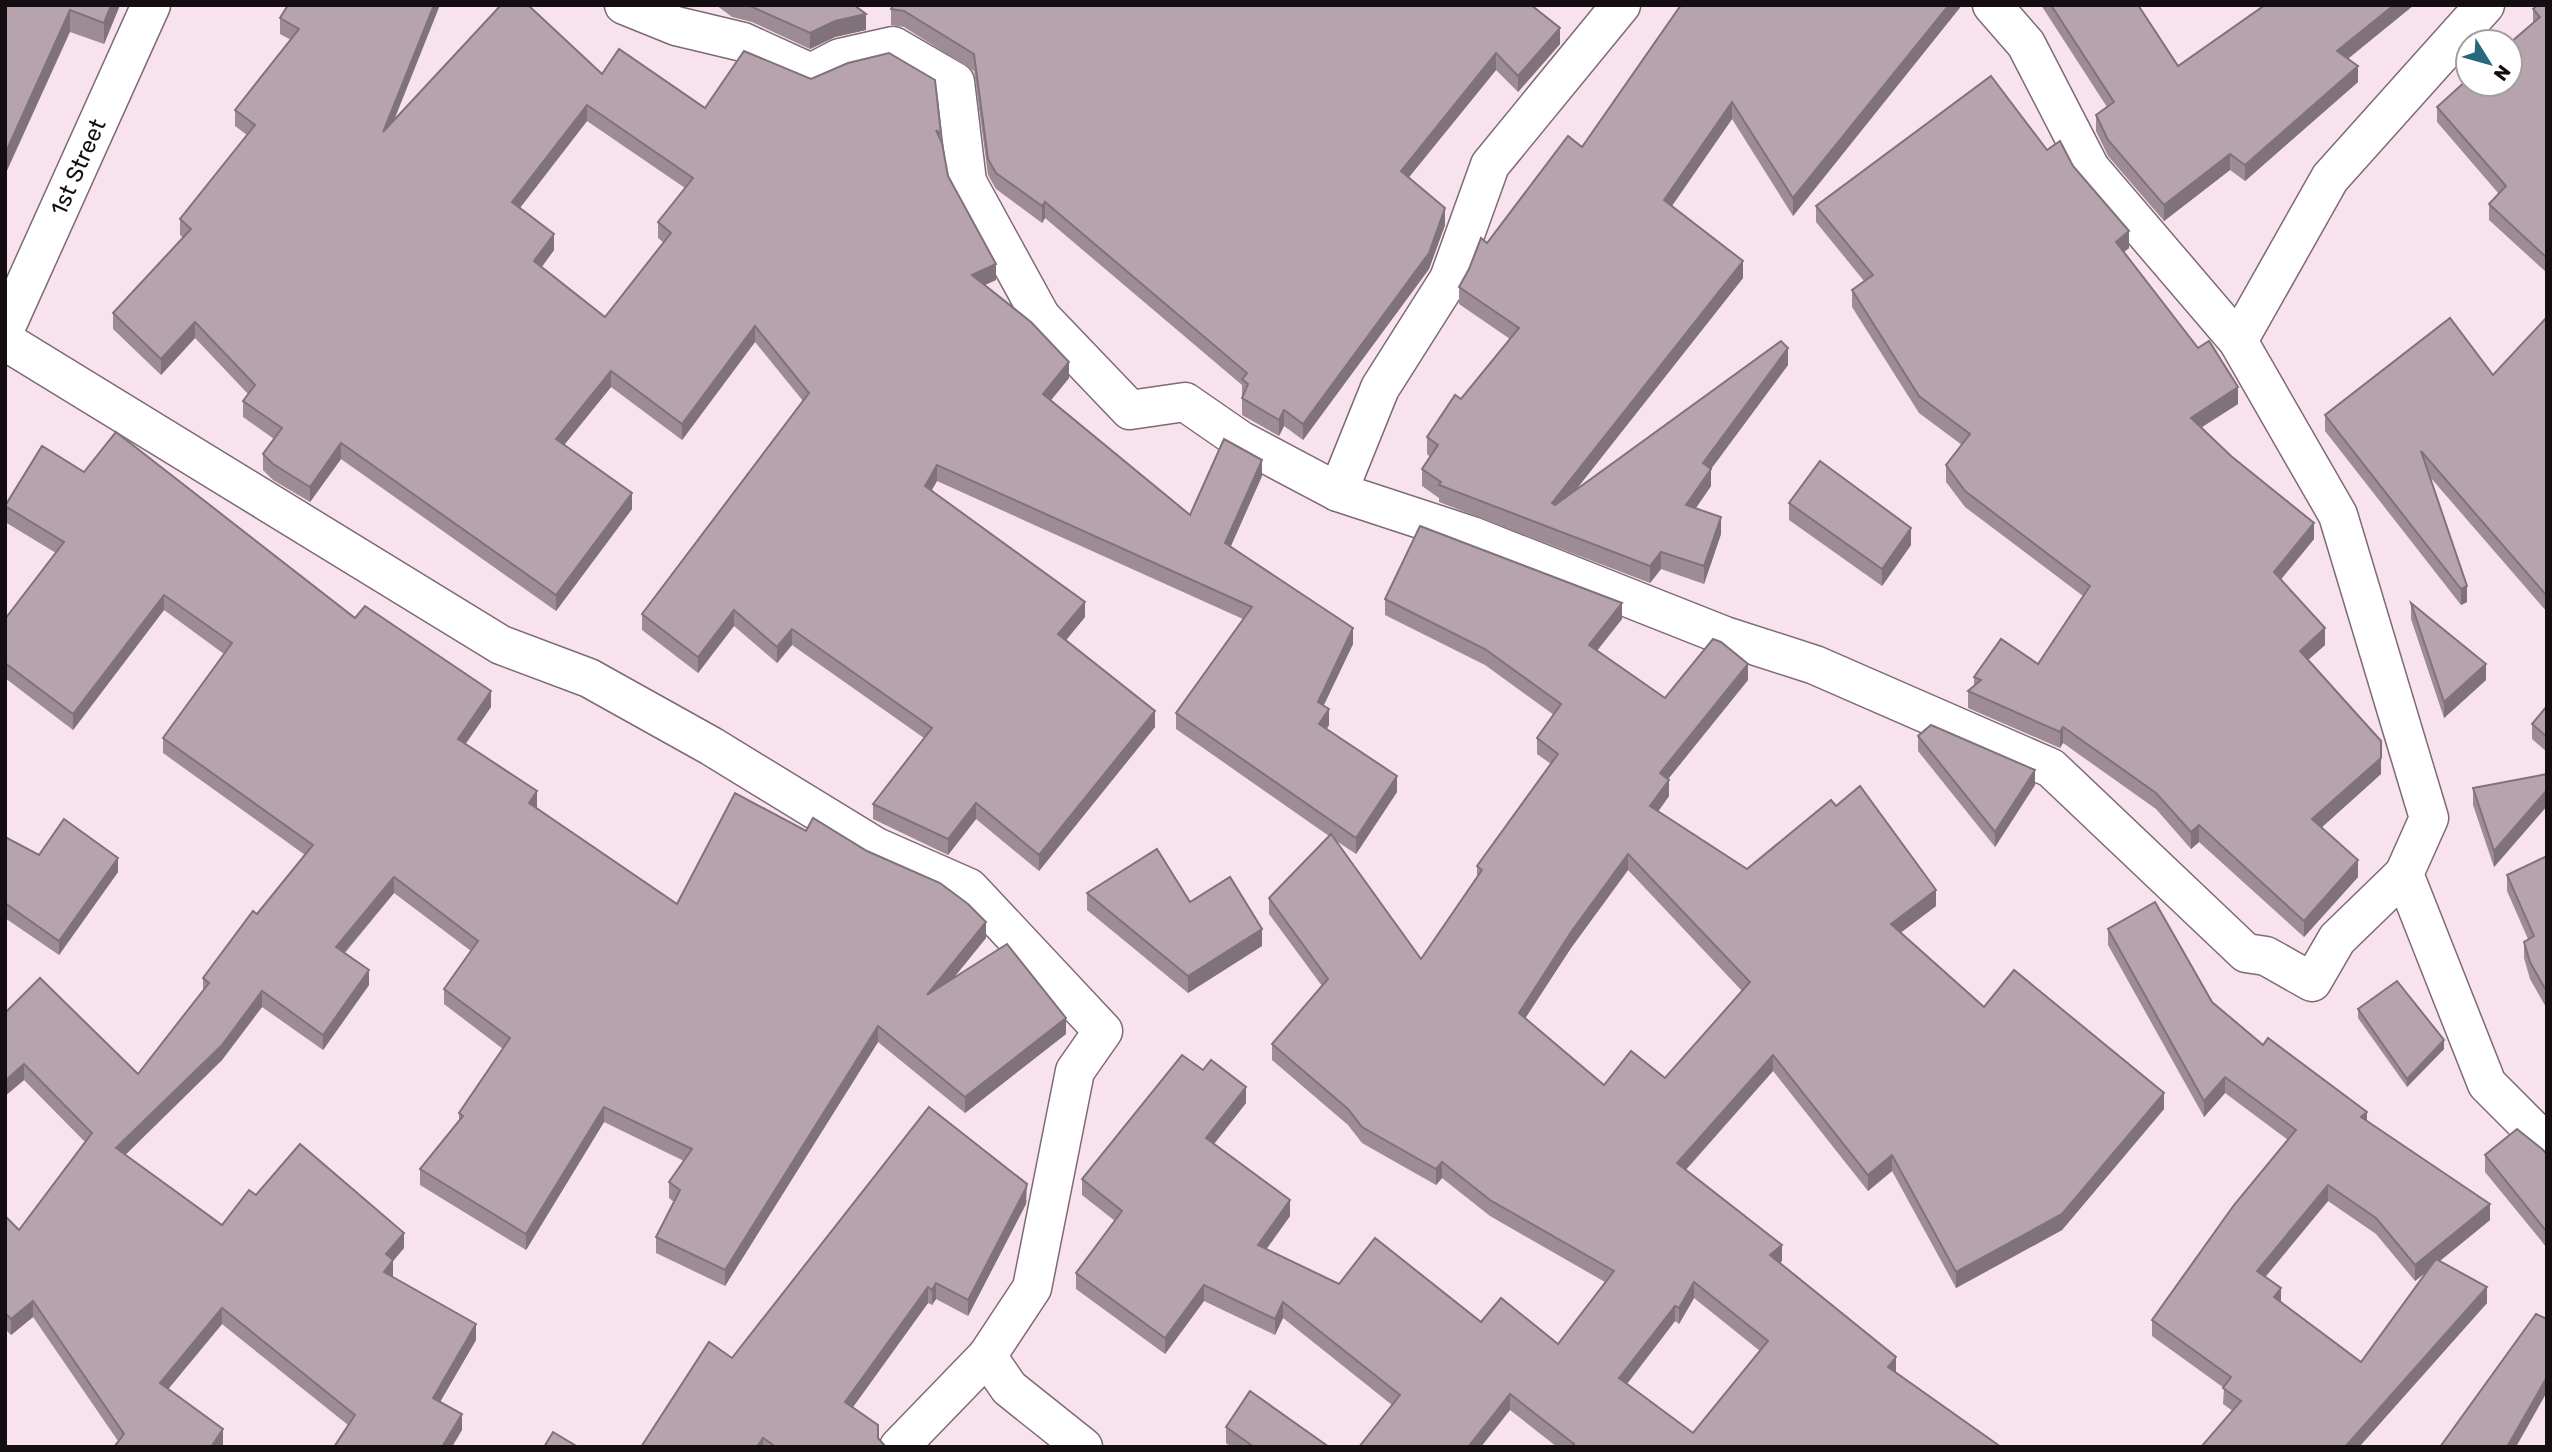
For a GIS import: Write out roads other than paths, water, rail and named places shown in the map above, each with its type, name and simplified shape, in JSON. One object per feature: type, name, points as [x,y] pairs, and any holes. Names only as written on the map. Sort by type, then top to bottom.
[{"type":"street","name":"1st Street","points":[[5,330],[151,5]]},
{"type":"street","points":[[624,5],[676,26],[743,42],[811,73],[839,58],[893,46],[955,82],[967,182],[1041,317],[1130,410],[1185,402],[1240,440],[1338,492],[1472,536],[1725,636],[1815,665],[2051,768],[2246,953],[2266,957],[2312,982],[2337,939],[2404,874],[2429,818],[2338,515],[2238,341],[2090,168],[2026,44],[1992,5]]},
{"type":"street","points":[[1338,492],[1380,388],[1449,279],[1490,165],[1621,5]]},
{"type":"street","points":[[2238,341],[2330,178],[2485,5]]},
{"type":"street","points":[[5,341],[501,645],[589,678],[711,746],[876,848],[969,888],[1103,1031],[1075,1071],[1032,1288],[987,1356],[899,1447]]},
{"type":"street","points":[[2404,874],[2487,1084],[2547,1144]]},
{"type":"street","points":[[987,1356],[1009,1388],[1083,1447]]}]
